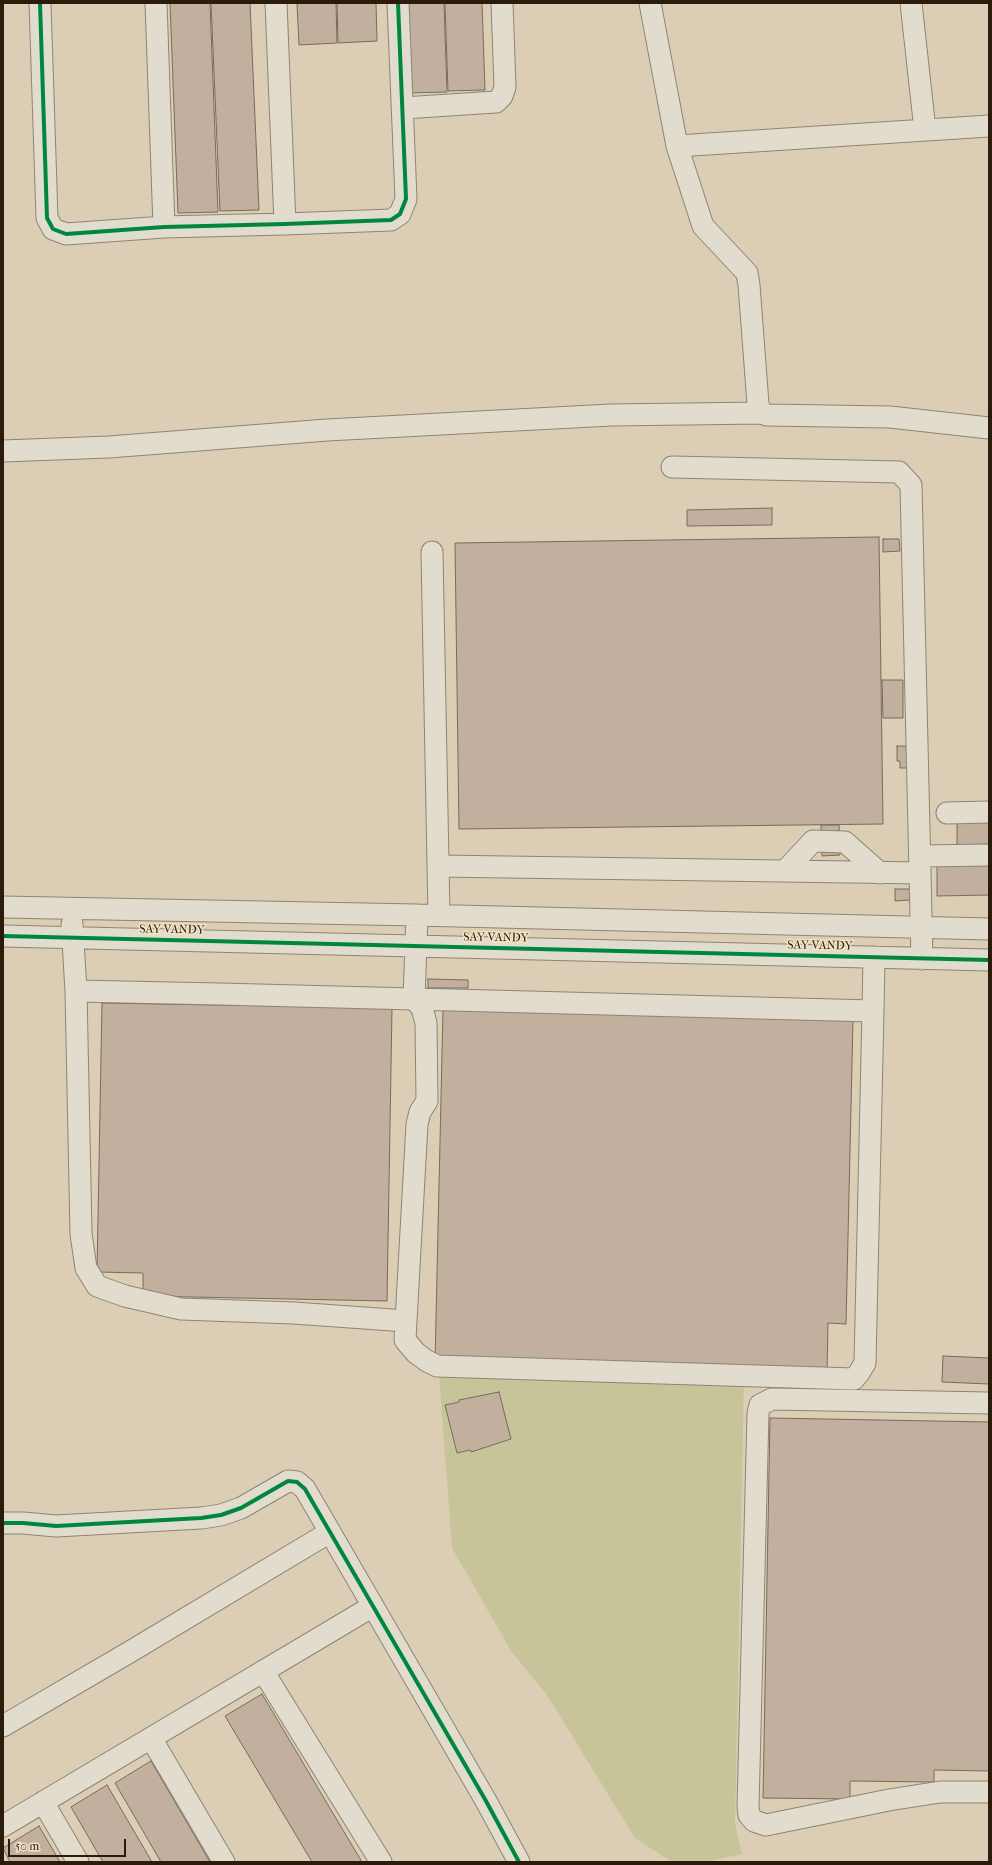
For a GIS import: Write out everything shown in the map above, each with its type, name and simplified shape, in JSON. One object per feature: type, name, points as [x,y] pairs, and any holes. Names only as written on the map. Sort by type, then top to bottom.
[{"type":"street","points":[[40,3],[47,218],[53,229],[66,234],[164,227],[391,220],[400,214],[406,199],[398,3]]},
{"type":"street","points":[[156,3],[164,227]]},
{"type":"street","points":[[276,3],[285,224]]},
{"type":"street","points":[[403,108],[496,102],[502,96],[505,87],[502,3]]},
{"type":"street","points":[[650,3],[677,146],[703,226],[747,273],[750,285],[758,404],[761,413]]},
{"type":"street","points":[[911,3],[925,130]]},
{"type":"street","points":[[677,146],[989,126]]},
{"type":"street","points":[[3,451],[110,447],[327,430],[610,415],[761,413],[767,415],[890,417],[989,428]]},
{"type":"street","points":[[672,467],[899,472],[911,485],[922,959]]},
{"type":"street","points":[[432,552],[439,915]]},
{"type":"street","points":[[947,813],[989,812]]},
{"type":"street","points":[[785,871],[813,841],[820,841],[845,842],[880,873]]},
{"type":"street","points":[[438,866],[880,873],[920,865],[989,855]]},
{"type":"street","name":"SAY VANDY","points":[[3,907],[439,915],[989,929]]},
{"type":"street","points":[[72,909],[72,938],[76,991],[82,1234],[86,1268],[97,1286],[125,1296],[180,1309],[294,1313],[406,1321]]},
{"type":"street","points":[[417,915],[414,999],[422,1008],[426,1023],[427,1101],[420,1112],[416,1124],[405,1340],[416,1353],[427,1362],[437,1366],[854,1379],[865,1363],[874,957]]},
{"type":"street","name":"SAY VANDY","points":[[3,936],[989,960]]},
{"type":"street","points":[[76,991],[873,1011]]},
{"type":"street","points":[[989,1403],[772,1399],[760,1405],[758,1413],[748,1807],[749,1815],[754,1821],[766,1825],[889,1800],[940,1792],[989,1792]]},
{"type":"street","points":[[3,1523],[56,1526],[208,1517],[221,1515],[241,1508],[288,1481],[297,1482],[305,1489],[486,1802],[519,1862]]},
{"type":"street","points":[[3,1726],[128,1654],[330,1532]]},
{"type":"street","points":[[3,1826],[373,1606]]},
{"type":"street","points":[[263,1672],[381,1862]]},
{"type":"street","points":[[151,1738],[224,1862]]},
{"type":"street","points":[[43,1802],[78,1862]]},
{"type":"shaded area","points":[[439,1374],[744,1381],[735,1824],[742,1854],[704,1862],[672,1862],[635,1838],[547,1695],[511,1651],[452,1548]]},
{"type":"building","points":[[170,3],[210,3],[218,212],[178,213]]},
{"type":"building","points":[[211,3],[250,3],[259,210],[220,211]]},
{"type":"building","points":[[297,3],[336,3],[337,43],[299,45]]},
{"type":"building","points":[[337,3],[376,3],[377,41],[338,43]]},
{"type":"building","points":[[407,3],[444,3],[447,92],[410,93]]},
{"type":"building","points":[[445,3],[482,3],[485,90],[448,91]]},
{"type":"building","points":[[772,508],[772,525],[687,526],[687,510]]},
{"type":"building","points":[[879,537],[883,824],[459,829],[455,543]]},
{"type":"building","points":[[883,539],[899,539],[900,551],[883,552]]},
{"type":"building","points":[[882,680],[903,680],[903,718],[883,718]]},
{"type":"building","points":[[897,746],[908,746],[908,768],[900,768],[900,761],[897,761]]},
{"type":"building","points":[[989,816],[989,844],[957,845],[957,817]]},
{"type":"building","points":[[821,825],[839,825],[840,855],[822,856]]},
{"type":"building","points":[[937,860],[989,860],[989,895],[937,896]]},
{"type":"building","points":[[895,889],[910,889],[910,900],[895,901]]},
{"type":"building","points":[[428,979],[468,980],[468,988],[428,988]]},
{"type":"building","points":[[102,1003],[392,1008],[387,1301],[143,1296],[143,1273],[97,1272]]},
{"type":"building","points":[[443,1010],[853,1020],[846,1324],[828,1323],[827,1372],[435,1362]]},
{"type":"building","points":[[943,1356],[989,1358],[989,1384],[942,1382]]},
{"type":"building","points":[[499,1392],[511,1439],[471,1452],[470,1450],[457,1453],[445,1405],[459,1402],[459,1400]]},
{"type":"building","points":[[770,1418],[989,1422],[989,1771],[934,1770],[934,1782],[850,1781],[850,1799],[763,1798]]},
{"type":"building","points":[[262,1694],[362,1862],[312,1862],[225,1716]]},
{"type":"building","points":[[151,1761],[210,1862],[161,1862],[115,1783]]},
{"type":"building","points":[[107,1785],[152,1862],[103,1862],[71,1807]]},
{"type":"building","points":[[39,1826],[60,1862],[10,1862],[3,1848]]},
{"type":"cycle path","points":[[40,3],[47,218],[53,229],[66,234],[164,227],[391,220],[400,214],[406,199],[398,3]]},
{"type":"cycle path","points":[[3,936],[989,960]]},
{"type":"cycle path","points":[[3,1523],[56,1526],[201,1518],[221,1515],[241,1508],[288,1481],[297,1482],[305,1489],[486,1801],[519,1862]]}]
